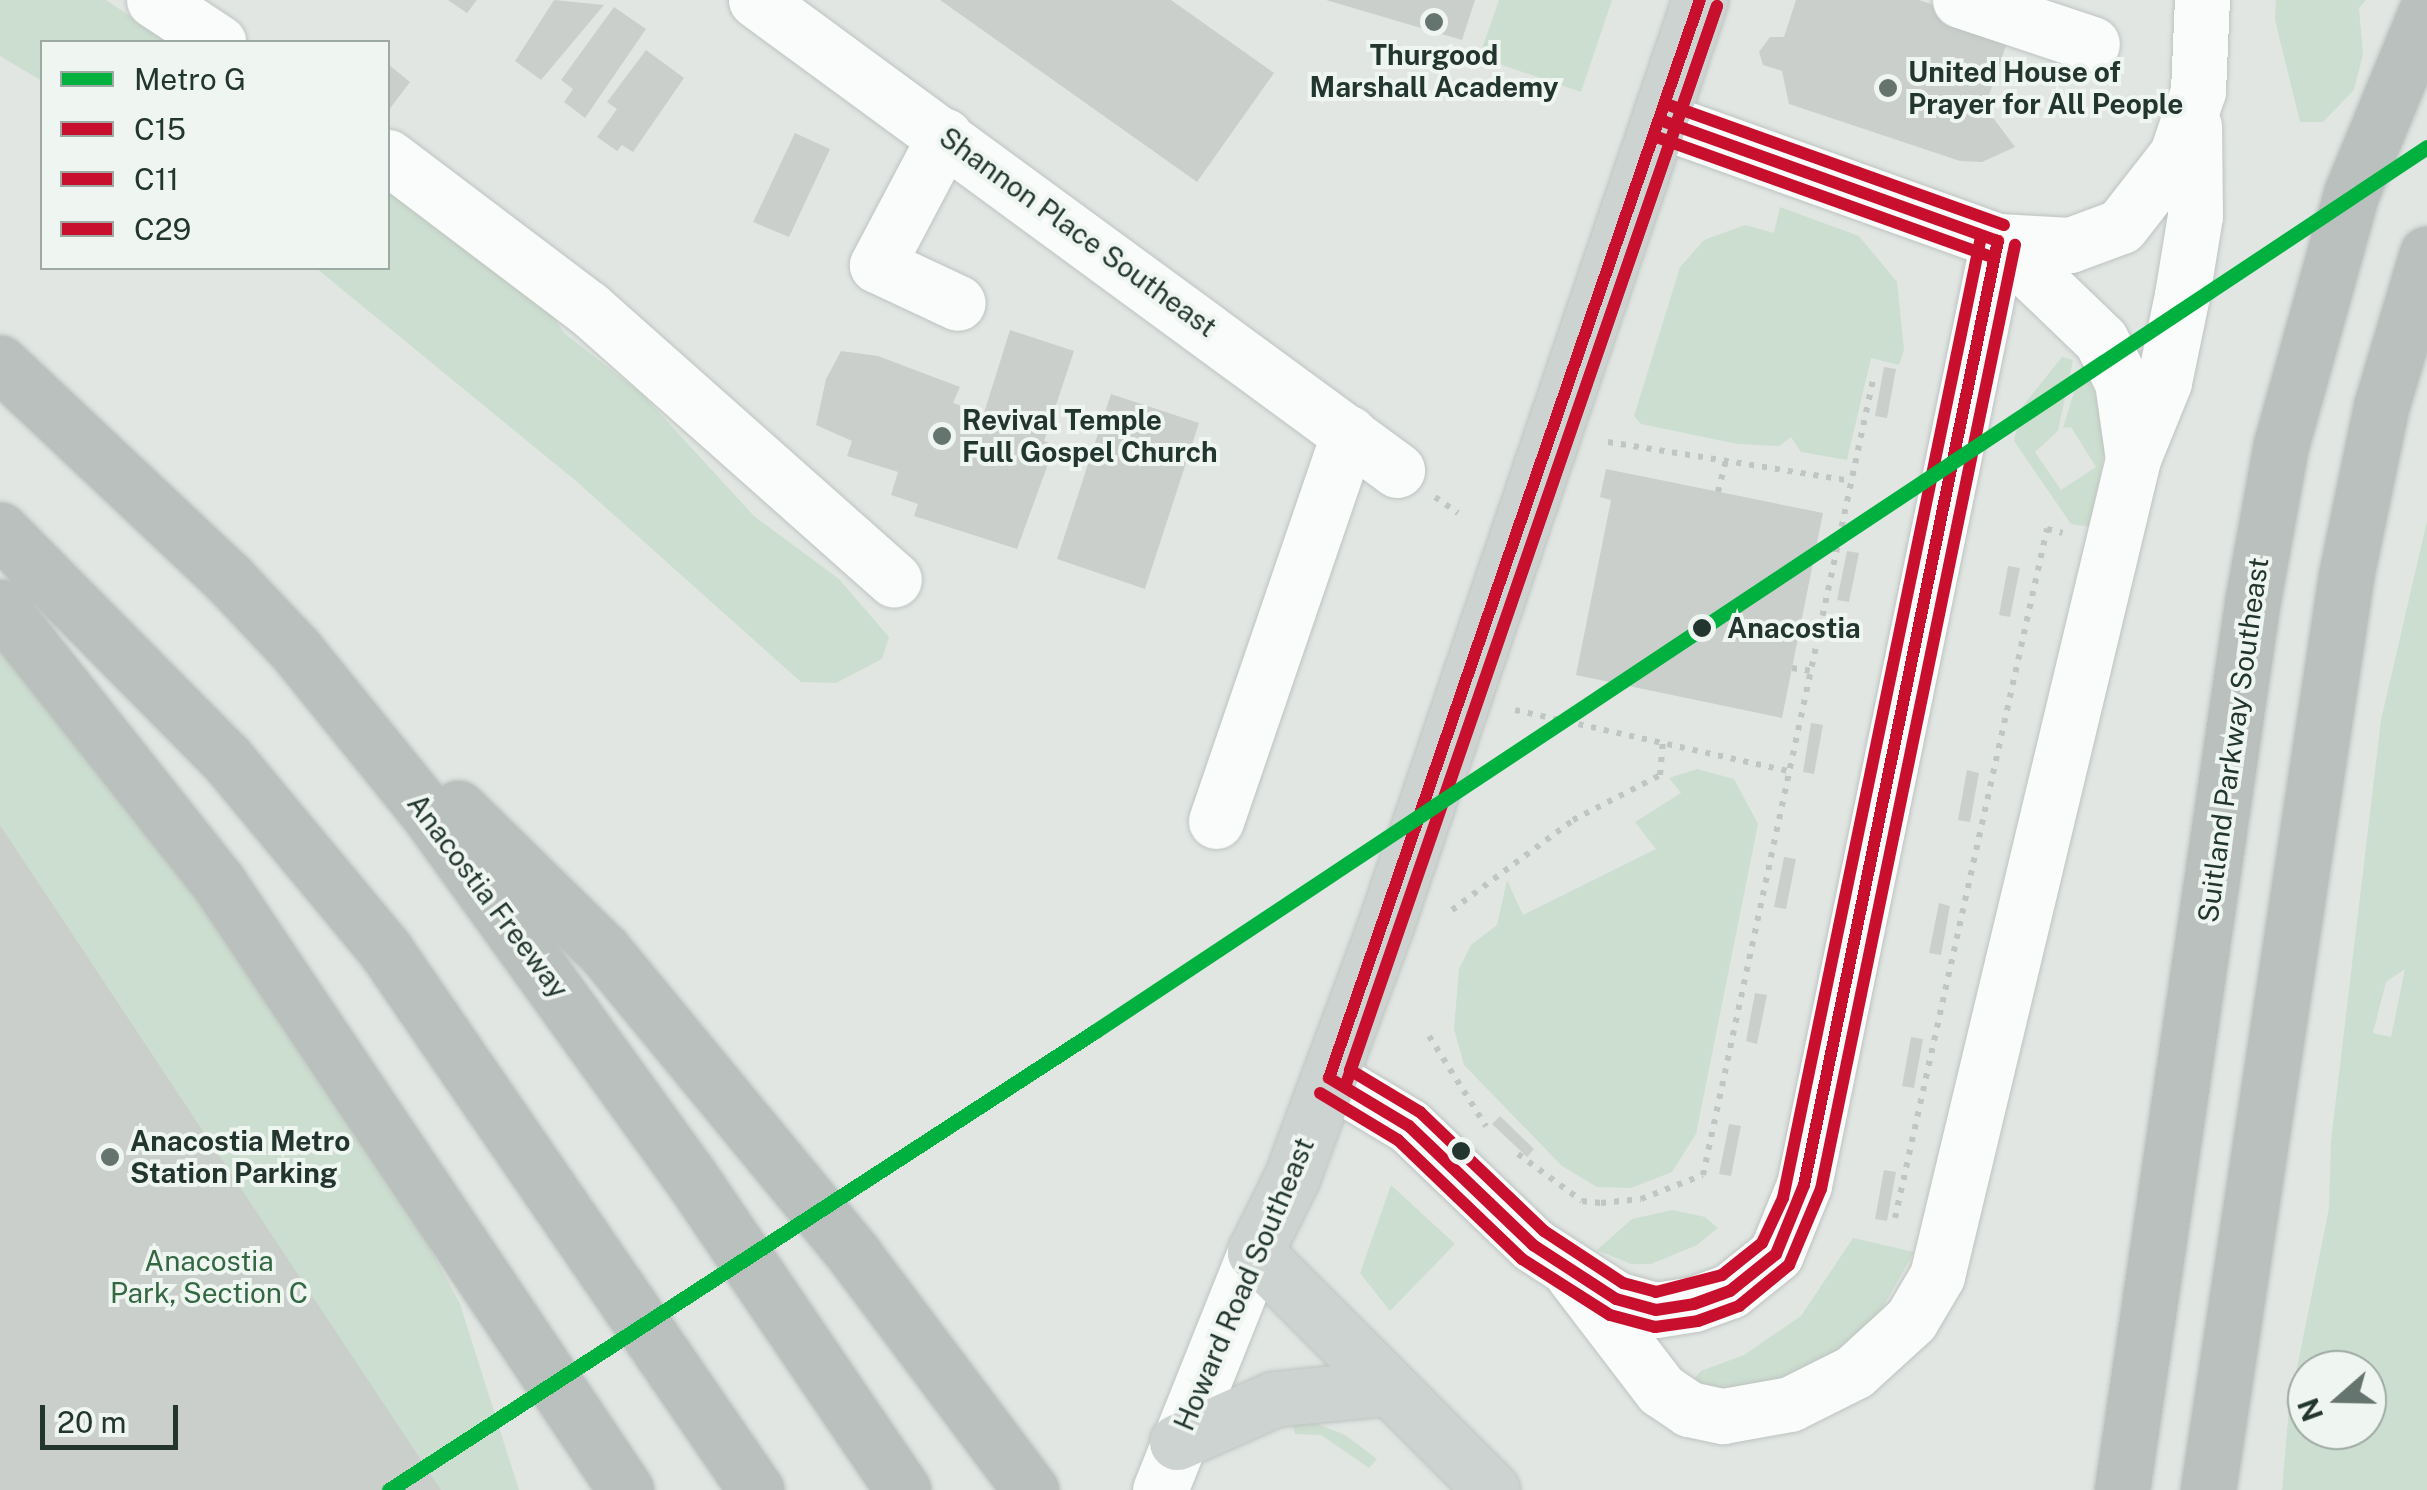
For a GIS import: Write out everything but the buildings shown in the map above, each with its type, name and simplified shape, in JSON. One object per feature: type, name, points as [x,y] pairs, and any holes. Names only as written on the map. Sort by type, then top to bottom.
[{"type":"highway","name":"Suitland Parkway Southeast","points":[[2122,1490],[2252,604],[2281,445],[2351,194],[2427,10]]},
{"type":"highway","points":[[2208,1490],[2346,576],[2381,406],[2427,254]]},
{"type":"highway","name":"Anacostia Freeway","points":[[0,362],[165,515],[295,649],[534,956],[903,1490]]},
{"type":"highway","points":[[0,530],[226,758],[386,952],[756,1490]]},
{"type":"highway","points":[[0,606],[218,882],[626,1490]]},
{"type":"highway","points":[[295,649],[604,951],[866,1270],[1031,1490]]},
{"type":"main road","name":"Howard Road Southeast","points":[[1255,1252],[1330,1078],[1700,0]]},
{"type":"main road","points":[[1255,1252],[1385,1388],[1492,1490]]},
{"type":"main road","points":[[1169,1466],[1274,1399],[1385,1388]]},
{"type":"street","points":[[154,0],[215,40]]},
{"type":"street","name":"Shannon Place Southeast","points":[[756,0],[1397,470]]},
{"type":"street","points":[[1960,0],[2092,44]]},
{"type":"street","points":[[1330,1078],[1408,1126],[1573,1276],[1661,1390],[1689,1409],[1723,1416],[1777,1407],[1833,1385],[1873,1357],[1926,1297],[1952,1228],[2133,459],[2164,382],[2196,216],[2194,112],[2202,0]]},
{"type":"street","points":[[1660,120],[1998,241],[2070,246],[2120,226],[2164,176],[2194,112]]},
{"type":"street","points":[[946,136],[877,265],[958,302]]},
{"type":"street","points":[[390,160],[588,308],[894,580]]},
{"type":"street","points":[[1998,241],[2101,340],[2122,382],[2133,459]]},
{"type":"street","points":[[1573,1276],[1636,1306],[1694,1304],[1746,1280],[1776,1254],[1793,1223],[1998,241]]},
{"type":"street","points":[[1216,821],[1349,433]]},
{"type":"street","name":"Howard Road Southeast","points":[[1169,1466],[1255,1252]]},
{"type":"path","points":[[1509,1146],[1582,1200],[1630,1201],[1703,1176],[1874,375]]},
{"type":"path","points":[[1608,442],[1728,456],[1852,481]]},
{"type":"path","points":[[1718,492],[1728,456]]},
{"type":"path","points":[[1894,1219],[2047,529],[2084,538]]},
{"type":"path","points":[[1792,668],[1810,671]]},
{"type":"path","points":[[1515,710],[1789,770]]},
{"type":"path","points":[[1452,910],[1573,820],[1660,775],[1663,742]]},
{"type":"path","points":[[1429,1036],[1498,1136]]},
{"type":"green space","points":[[0,0],[106,0],[166,40],[40,40],[40,80],[0,56]]},
{"type":"green space","points":[[1499,0],[1612,0],[1581,92],[1479,57]]},
{"type":"green space","points":[[2276,0],[2366,0],[2359,8],[2363,54],[2354,90],[2323,122],[2300,122],[2275,20]]},
{"type":"green space","points":[[390,190],[553,316],[564,333],[642,394],[754,516],[839,579],[889,637],[882,659],[836,683],[801,682],[576,481],[318,270],[390,270]]},
{"type":"green space","points":[[1780,207],[1859,236],[1897,282],[1904,350],[1899,365],[1871,358],[1847,460],[1801,452],[1791,437],[1779,446],[1738,444],[1641,424],[1634,416],[1680,267],[1704,240],[1745,225],[1774,233]]},
{"type":"green space","points":[[2062,357],[2073,360],[2058,431],[2035,452],[2061,490],[2096,467],[2071,427],[2063,428],[2082,365],[2097,398],[2105,447],[2091,527],[2071,524],[2014,441],[2022,407]]},
{"type":"green space","points":[[2427,521],[2427,1490],[2282,1490],[2287,1431],[2287,1450],[2387,1450],[2387,1350],[2301,1350],[2329,1208],[2331,1141],[2381,720]],"holes":[[[2405,969],[2391,1037],[2373,1033],[2386,982]]]},
{"type":"green space","name":"Anacostia Park, Section C","points":[[0,624],[282,971],[460,1304],[519,1490],[0,1490]]},
{"type":"green space","points":[[1697,769],[1734,779],[1758,824],[1696,1134],[1672,1172],[1631,1188],[1597,1187],[1562,1166],[1464,1065],[1454,1029],[1459,969],[1471,945],[1497,925],[1507,880],[1523,915],[1656,849],[1635,822],[1681,793],[1669,778]]},
{"type":"green space","points":[[1391,1185],[1455,1244],[1390,1311],[1360,1273]]},
{"type":"green space","points":[[1672,1210],[1705,1217],[1718,1228],[1697,1245],[1651,1264],[1631,1264],[1597,1250],[1632,1219]]},
{"type":"green space","points":[[1853,1238],[1914,1252],[1870,1330],[1796,1380],[1725,1395],[1689,1384],[1701,1371],[1744,1355],[1801,1316]]},
{"type":"green space","points":[[1308,1420],[1345,1435],[1377,1459],[1369,1468],[1321,1435],[1295,1434],[1292,1423]]},
{"type":"metro line","name":"G","points":[[389,1490],[1094,1032],[2427,147]]},
{"type":"transit line","name":"C15","points":[[1329,1078],[1700,0]]},
{"type":"transit line","name":"C11","points":[[1346,1084],[1717,6]]},
{"type":"transit line","name":"C29","points":[[1717,6],[1350,1070],[1420,1112],[1544,1231],[1623,1283],[1656,1292],[1722,1275],[1762,1243],[1783,1198],[1981,237]]},
{"type":"transit line","name":"C29","points":[[1666,104],[2004,225]]},
{"type":"transit line","name":"C15","points":[[1660,120],[1998,241]]},
{"type":"transit line","name":"C11","points":[[1654,136],[1992,257]]},
{"type":"transit line","name":"C15","points":[[1329,1078],[1409,1126],[1533,1245],[1616,1299],[1656,1310],[1694,1304],[1730,1291],[1776,1254],[1804,1185],[1998,241]]},
{"type":"transit line","name":"C11","points":[[1320,1093],[1398,1140],[1522,1259],[1610,1315],[1655,1327],[1698,1321],[1739,1306],[1789,1265],[1821,1189],[2015,245]]},
{"type":"place","name":"Thurgood Marshall Academy","points":[[1434,22]]},
{"type":"place","name":"United House of Prayer for All People","points":[[1888,88]]},
{"type":"place","name":"Revival Temple Full Gospel Church","points":[[942,436]]},
{"type":"place","name":"Anacostia","points":[[1702,628]]},
{"type":"place","name":"Anacostia Metro Station Parking","points":[[110,1157]]}]
